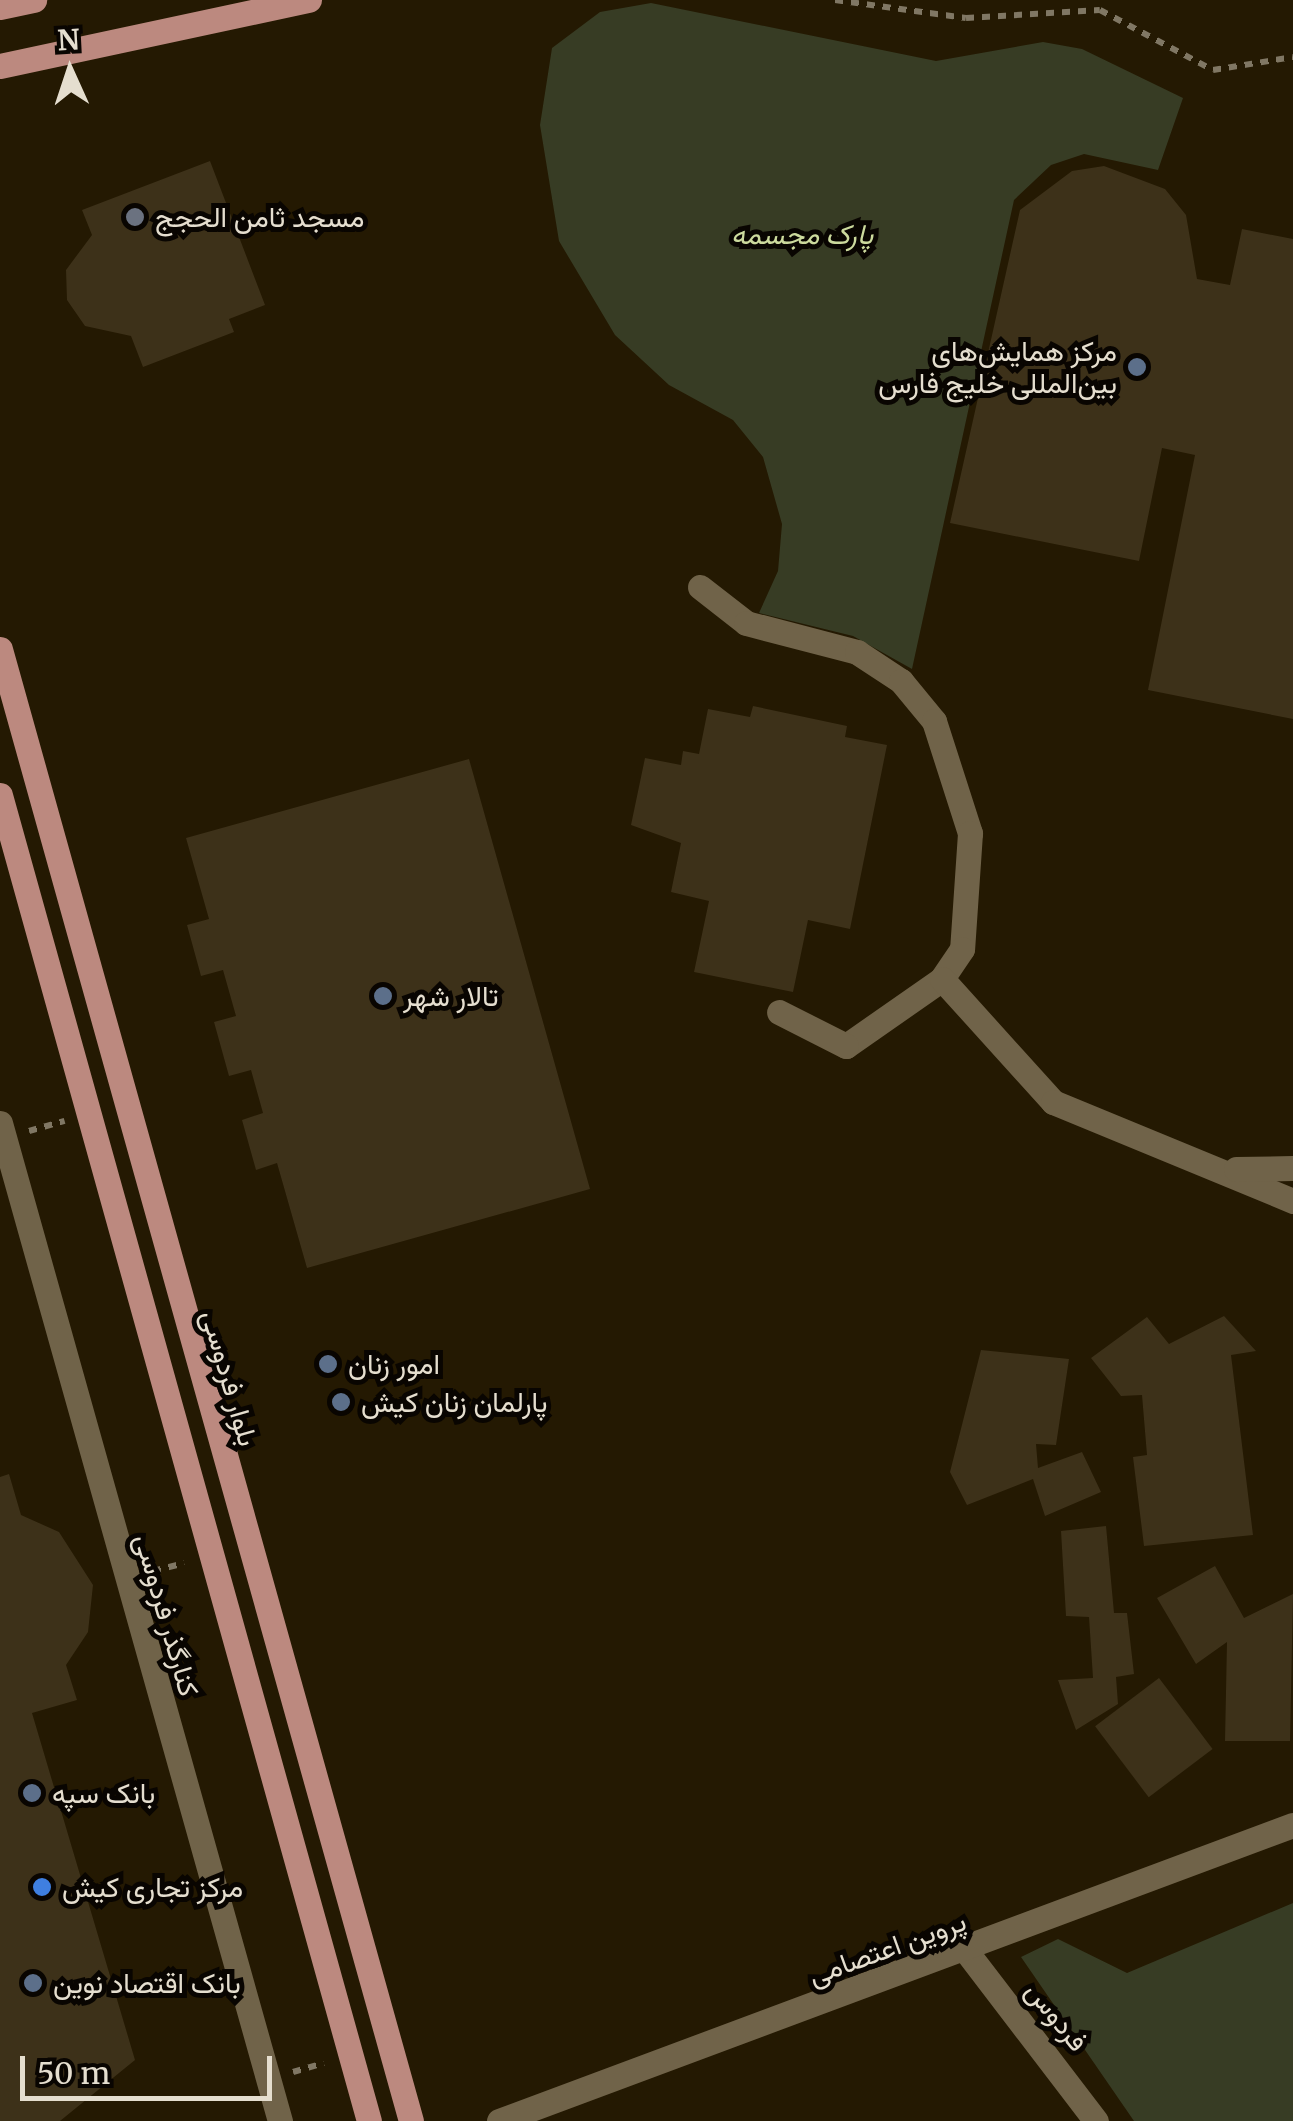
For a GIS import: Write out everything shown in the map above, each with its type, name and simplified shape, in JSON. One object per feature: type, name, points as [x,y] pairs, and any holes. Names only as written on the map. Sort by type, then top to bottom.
[{"type":"main road","points":[[0,7],[34,0]]},
{"type":"main road","points":[[0,66],[309,0]]},
{"type":"main road","name":"بلوار فردوسی","points":[[0,649],[410,2121]]},
{"type":"main road","points":[[0,795],[369,2121]]},
{"type":"street","points":[[700,586],[746,623],[857,652],[901,681],[934,721],[970,834],[962,948],[942,980],[846,1046],[779,1012]]},
{"type":"street","points":[[942,980],[1053,1102],[1120,1136],[1231,1169],[1293,1200]]},
{"type":"street","name":"کنارگذر فردوسی","points":[[0,1123],[280,2121]]},
{"type":"street","points":[[1231,1169],[1293,1168]]},
{"type":"street","name":"پروین اعتصامی","points":[[499,2121],[966,1951],[1293,1825]]},
{"type":"street","name":"فردوس","points":[[966,1951],[1096,2121]]},
{"type":"path","points":[[835,0],[966,18],[1100,10],[1213,70],[1293,57]]},
{"type":"green space","name":"پارک مجسمه","points":[[651,3],[936,61],[1043,42],[1082,49],[1183,98],[1158,170],[1084,154],[1051,165],[1014,200],[912,669],[853,636],[759,613],[778,571],[782,524],[763,457],[733,420],[669,385],[615,335],[559,241],[540,125],[552,48],[600,12]]},
{"type":"green space","points":[[1293,1903],[1293,2121],[1134,2121],[1021,1957],[1058,1939],[1127,1973]]},
{"type":"building","points":[[210,161],[265,305],[229,319],[234,332],[143,367],[131,336],[85,326],[67,300],[66,270],[92,235],[82,210]]},
{"type":"building","name":"مرکز همایش‌های بین‌المللی خلیج فارس","points":[[1104,166],[1165,189],[1186,215],[1197,279],[1230,285],[1242,229],[1293,239],[1293,719],[1148,690],[1195,455],[1162,448],[1139,561],[950,523],[1020,210],[1072,171]]},
{"type":"building","points":[[753,706],[847,726],[845,737],[887,745],[850,929],[808,920],[793,992],[694,972],[709,901],[671,892],[681,843],[631,825],[645,758],[681,765],[683,751],[699,754],[708,709],[750,717]]},
{"type":"building","name":"تالار شهر","points":[[469,759],[590,1189],[307,1268],[277,1163],[256,1170],[242,1120],[263,1113],[251,1070],[229,1076],[214,1022],[236,1016],[223,970],[201,976],[187,925],[209,919],[186,838]]},
{"type":"building","points":[[1224,1316],[1256,1351],[1231,1355],[1253,1535],[1144,1546],[1133,1457],[1147,1455],[1142,1395],[1121,1396],[1091,1358],[1147,1317],[1169,1344]]},
{"type":"building","points":[[981,1350],[1069,1359],[1056,1445],[1036,1444],[1038,1468],[1082,1452],[1101,1492],[1045,1516],[1033,1479],[967,1505],[950,1472]]},
{"type":"building","name":"مرکز تجاری کیش","points":[[9,1474],[21,1515],[59,1532],[93,1585],[88,1632],[66,1665],[77,1700],[32,1713],[135,2060],[60,2121],[0,2121],[0,1477]]},
{"type":"building","points":[[1106,1526],[1114,1613],[1127,1613],[1134,1674],[1116,1677],[1118,1704],[1076,1730],[1058,1680],[1093,1678],[1089,1617],[1066,1616],[1061,1531]]},
{"type":"building","points":[[1215,1566],[1244,1618],[1293,1594],[1290,1741],[1225,1741],[1227,1642],[1196,1664],[1157,1598]]},
{"type":"building","points":[[1159,1678],[1213,1749],[1149,1797],[1095,1726]]},
{"type":"place","name":"مسجد ثامن الحجج","points":[[135,217]]},
{"type":"place","name":"مرکز همایش‌های بین‌المللی خلیج فارس","points":[[1137,367]]},
{"type":"place","name":"تالار شهر","points":[[383,996]]},
{"type":"place","name":"امور زنان","points":[[328,1364]]},
{"type":"place","name":"پارلمان زنان کیش","points":[[341,1402]]},
{"type":"place","name":"بانک سپه","points":[[32,1793]]},
{"type":"place","name":"مرکز تجاری کیش","points":[[42,1887]]},
{"type":"place","name":"بانک اقتصاد نوین","points":[[33,1983]]}]
